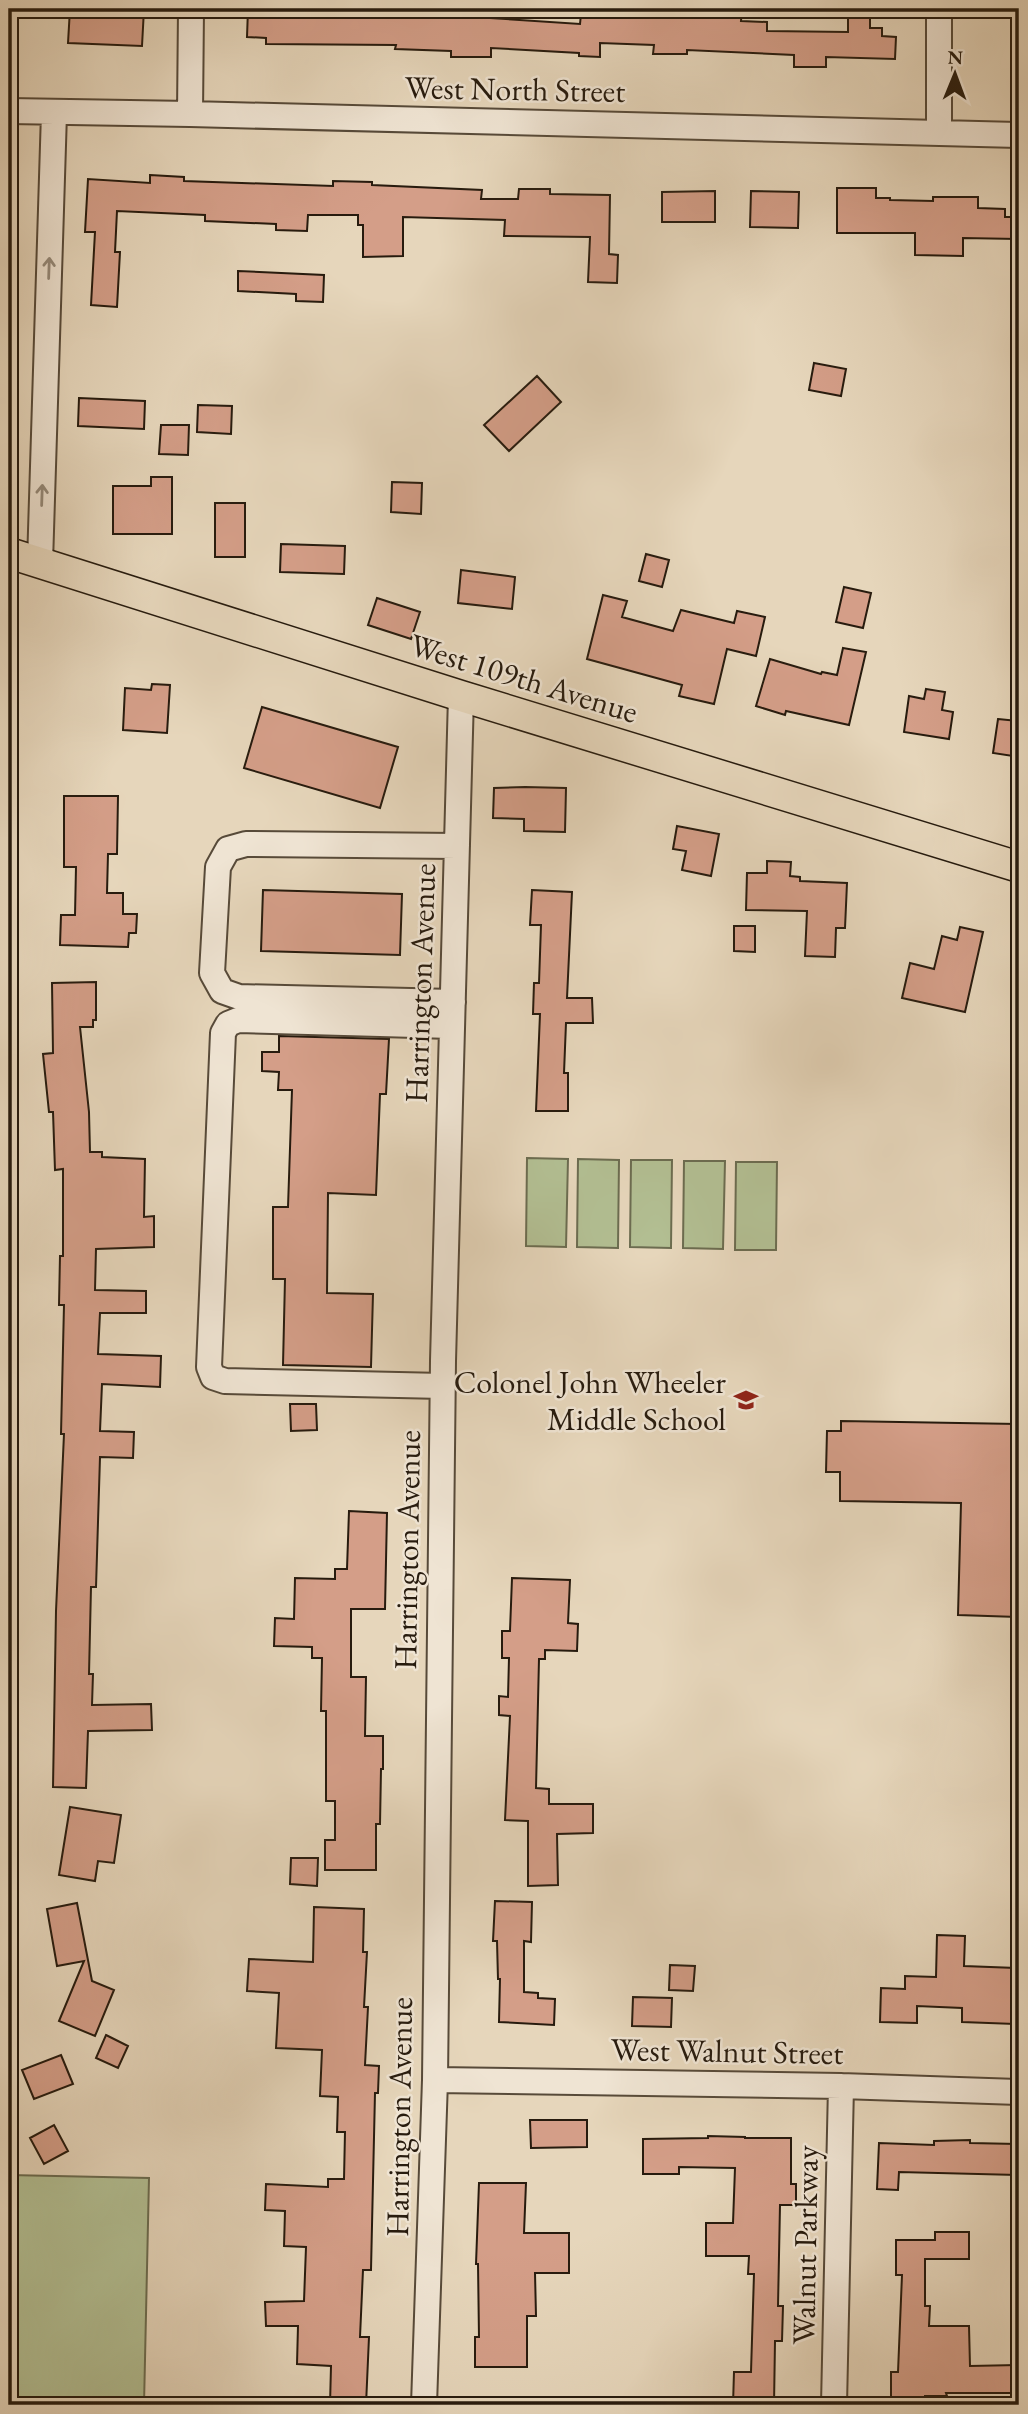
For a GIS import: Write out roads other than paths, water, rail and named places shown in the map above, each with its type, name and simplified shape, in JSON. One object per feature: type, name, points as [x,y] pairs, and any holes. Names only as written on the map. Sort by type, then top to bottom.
[{"type":"main road","name":"West 109th Avenue","points":[[9,553],[461,696],[1019,867]]},
{"type":"street","points":[[190,114],[191,9]]},
{"type":"street","points":[[939,9],[939,133]]},
{"type":"street","name":"West North Street","points":[[9,111],[1019,135]]},
{"type":"street","points":[[40,563],[54,113]]},
{"type":"street","name":"Harrington Avenue","points":[[424,2405],[435,2081],[443,1386],[461,696]]},
{"type":"street","points":[[453,1014],[239,997],[222,991],[212,973],[218,867],[228,849],[246,844],[457,846]]},
{"type":"street","points":[[443,1386],[225,1381],[213,1377],[209,1367],[223,1033],[228,1024],[238,1020],[453,1014]]},
{"type":"street","name":"West Walnut Street","points":[[435,2081],[841,2086],[1019,2092]]},
{"type":"street","name":"Walnut Parkway","points":[[834,2405],[841,2086]]},
{"type":"place","name":"Colonel John Wheeler Middle School","points":[[746,1400]]}]
